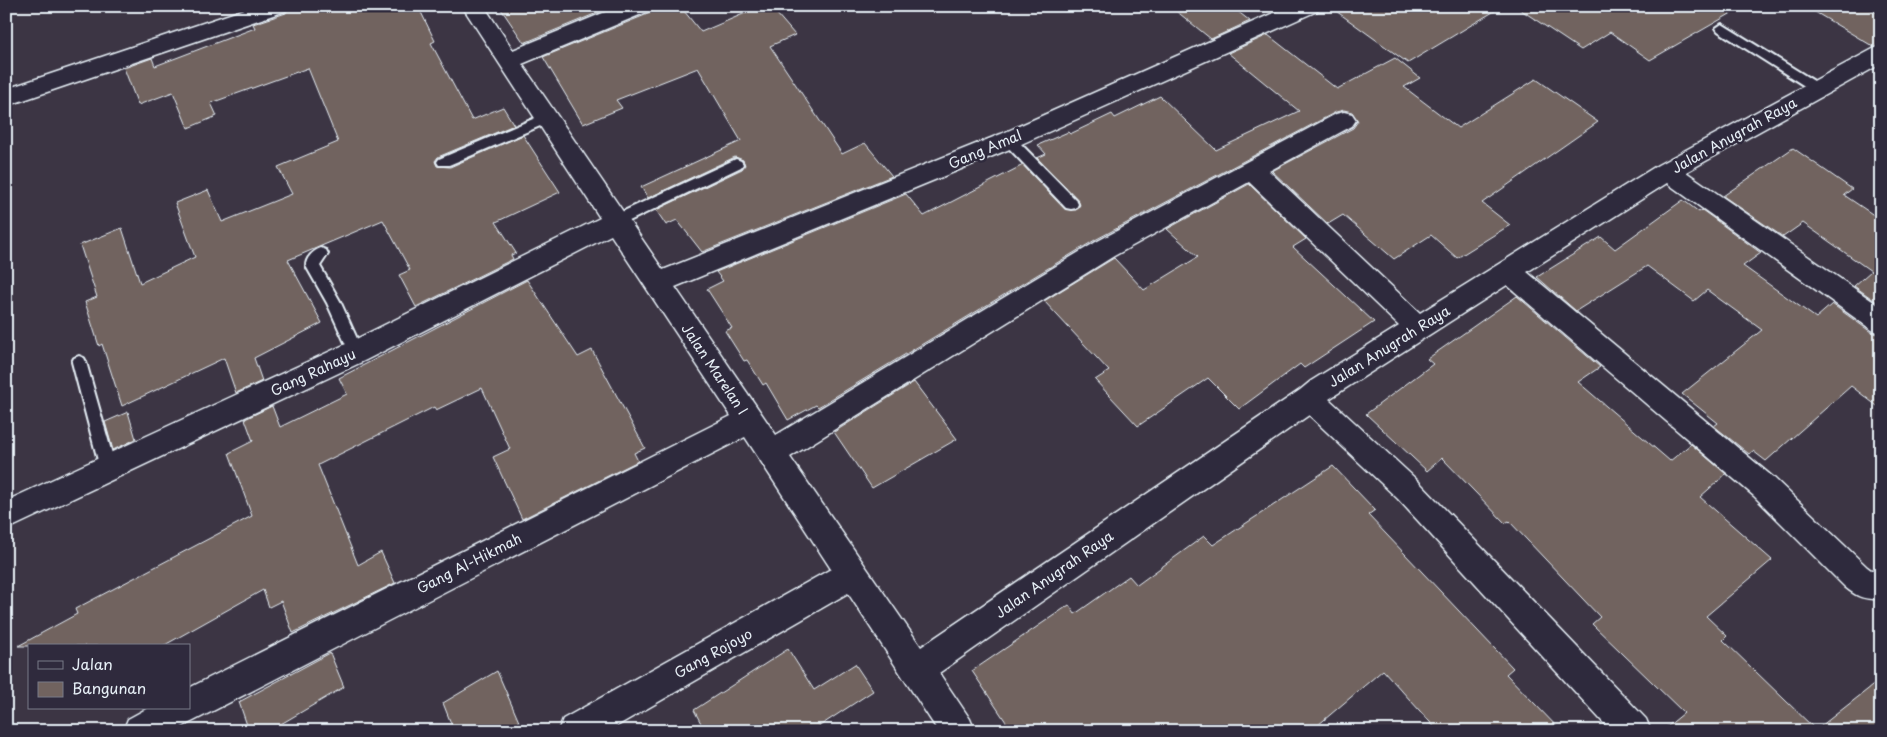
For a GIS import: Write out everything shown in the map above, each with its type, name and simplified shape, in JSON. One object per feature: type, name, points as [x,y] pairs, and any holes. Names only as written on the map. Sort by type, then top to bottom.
[{"type":"street","points":[[6,98],[277,6]]},
{"type":"street","name":"Jalan Marelan I","points":[[473,6],[958,731]]},
{"type":"street","points":[[508,61],[641,6]]},
{"type":"street","name":"Gang Amal","points":[[658,283],[1009,140],[1308,6]]},
{"type":"street","name":"Jalan Anugrah Raya","points":[[916,669],[1322,389],[1667,171],[1881,54]]},
{"type":"street","points":[[771,453],[1105,249],[1344,120]]},
{"type":"street","points":[[1252,170],[1419,328]]},
{"type":"street","points":[[1667,171],[1881,322]]},
{"type":"street","name":"Gang Rahayu","points":[[6,516],[356,352],[616,221]]},
{"type":"street","points":[[1508,271],[1764,487],[1856,577],[1868,585],[1881,584]]},
{"type":"street","points":[[1310,399],[1408,490],[1634,731]]},
{"type":"street","name":"Gang Al-Hikmah","points":[[190,704],[749,421]]},
{"type":"street","name":"Gang Rojoyo","points":[[575,731],[852,574]]},
{"type":"street","points":[[140,731],[178,710]]},
{"type":"lane","points":[[1722,28],[1818,89]]},
{"type":"lane","points":[[444,162],[547,118]]},
{"type":"lane","points":[[1009,140],[1071,204]]},
{"type":"lane","points":[[616,221],[736,164]]},
{"type":"lane","points":[[321,254],[313,262],[313,266],[333,301],[356,352]]},
{"type":"lane","points":[[79,362],[108,468]]},
{"type":"building","points":[[290,6],[418,6],[435,41],[431,43],[472,120],[503,107],[514,125],[438,157],[435,161],[437,166],[450,167],[523,135],[560,192],[496,222],[516,253],[511,255],[513,259],[416,307],[399,275],[410,270],[383,220],[288,260],[322,323],[254,358],[262,381],[236,393],[224,358],[122,406],[102,344],[99,346],[85,302],[97,297],[80,245],[122,228],[140,283],[195,257],[175,203],[208,190],[222,222],[292,194],[278,167],[338,142],[308,68],[211,103],[217,116],[188,128],[173,92],[138,105],[124,68],[152,58],[155,66],[255,28],[253,24],[286,13]]},
{"type":"building","points":[[499,6],[614,6],[524,43]]},
{"type":"building","points":[[654,6],[680,6],[701,32],[762,6],[770,6],[795,35],[770,46],[842,154],[865,143],[892,176],[702,252],[677,220],[666,225],[656,210],[742,169],[745,165],[743,160],[735,157],[648,198],[641,187],[741,141],[698,68],[616,100],[622,108],[583,124],[543,57],[650,13]]},
{"type":"building","points":[[1170,6],[1231,6],[1250,21],[1211,39]]},
{"type":"building","points":[[1329,6],[1503,6],[1408,63]]},
{"type":"building","points":[[1515,6],[1744,6],[1650,60],[1610,32],[1581,50]]},
{"type":"building","points":[[1805,6],[1865,6],[1881,15],[1881,44],[1874,47]]},
{"type":"building","points":[[1268,35],[1337,89],[1395,58],[1420,78],[1404,87],[1458,128],[1536,79],[1598,122],[1482,203],[1510,225],[1457,258],[1431,235],[1394,259],[1343,215],[1328,224],[1272,171],[1353,128],[1358,121],[1352,112],[1344,110],[1336,112],[1095,240],[818,407],[816,405],[788,420],[766,383],[763,385],[747,360],[744,361],[725,331],[732,328],[707,289],[723,281],[716,272],[906,194],[924,216],[1023,165],[1065,209],[1076,210],[1080,205],[1077,199],[1037,158],[1046,154],[1038,145],[1068,132],[1070,134],[1112,114],[1115,118],[1160,96],[1216,150],[1299,111],[1228,53]]},
{"type":"building","points":[[1793,148],[1852,189],[1844,195],[1881,220],[1881,305],[1854,286],[1871,271],[1803,223],[1783,237],[1723,196]]},
{"type":"building","points":[[1249,184],[1306,239],[1293,247],[1374,322],[1304,368],[1300,364],[1239,409],[1208,378],[1138,426],[1095,380],[1109,371],[1044,301],[1114,258],[1144,290],[1198,257],[1167,229]]},
{"type":"building","points":[[1683,200],[1699,212],[1702,210],[1761,253],[1743,266],[1816,318],[1832,304],[1871,332],[1881,335],[1881,409],[1851,386],[1766,461],[1753,451],[1749,454],[1714,426],[1718,423],[1682,394],[1762,330],[1707,290],[1694,301],[1647,266],[1576,311],[1537,277],[1601,237],[1615,249]]},
{"type":"building","points":[[527,280],[578,357],[592,350],[645,448],[634,453],[638,461],[522,519],[493,457],[510,449],[482,388],[436,410],[434,407],[318,465],[358,565],[381,552],[395,583],[293,633],[281,601],[269,607],[263,590],[167,644],[28,644],[28,646],[18,646],[77,614],[75,609],[252,516],[229,453],[253,441],[245,419],[272,406],[280,427],[347,394],[339,378]]},
{"type":"building","points":[[1517,296],[1600,367],[1578,382],[1670,461],[1691,444],[1726,474],[1700,497],[1772,560],[1706,616],[1727,636],[1723,640],[1816,730],[1881,679],[1881,731],[1662,731],[1684,713],[1592,624],[1600,617],[1509,521],[1505,523],[1442,458],[1427,471],[1366,414],[1433,364],[1427,359]]},
{"type":"building","points":[[914,382],[957,439],[872,488],[834,432]]},
{"type":"building","points":[[128,412],[136,439],[113,450],[105,422]]},
{"type":"building","points":[[1333,466],[1375,510],[1368,515],[1513,668],[1506,674],[1561,731],[1438,731],[1383,670],[1311,731],[1012,731],[972,671],[1069,605],[1075,614],[1129,576],[1137,585],[1204,536],[1213,545]]},
{"type":"building","points":[[788,649],[814,690],[855,664],[873,691],[812,731],[705,731],[694,710]]},
{"type":"building","points":[[330,653],[344,687],[269,731],[249,731],[239,702]]},
{"type":"building","points":[[497,671],[523,731],[454,731],[443,703]]}]
